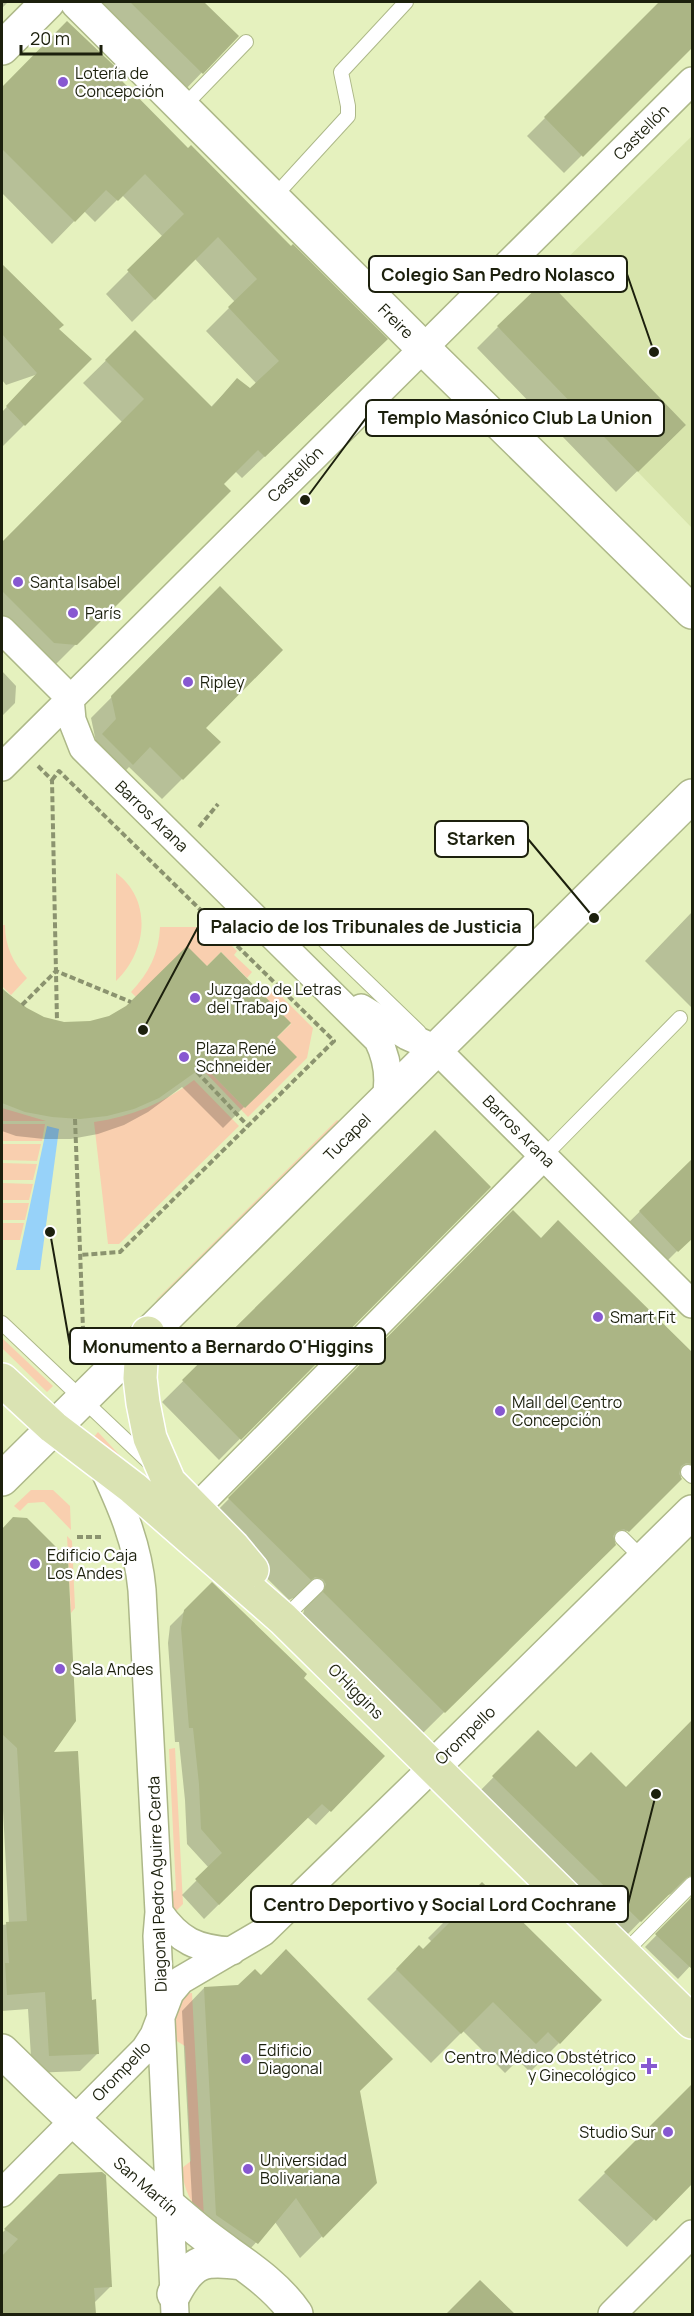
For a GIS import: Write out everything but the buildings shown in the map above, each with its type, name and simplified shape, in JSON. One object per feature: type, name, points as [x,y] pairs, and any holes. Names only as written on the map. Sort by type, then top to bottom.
[{"type":"main road","points":[[2,48],[48,2]]},
{"type":"main road","name":"Freire","points":[[77,2],[423,348],[693,612]]},
{"type":"main road","name":"Tucapel","points":[[2,1479],[693,796]]},
{"type":"main road","points":[[148,1334],[141,1362],[143,1403],[150,1438],[169,1482],[233,1547],[258,1578],[284,1619]]},
{"type":"main road","name":"O'Higgins","points":[[2,1380],[53,1428],[133,1488],[284,1619],[693,2022]]},
{"type":"main road","name":"Orompello","points":[[433,1767],[633,1549],[693,1512]]},
{"type":"main road","name":"San Martín","points":[[2,2051],[73,2121],[211,2242],[278,2293],[296,2314]]},
{"type":"main road","points":[[174,2304],[184,2275],[201,2263],[215,2260],[241,2263]]},
{"type":"street","name":"Castellón","points":[[2,767],[30,755],[70,698],[693,81]]},
{"type":"street","points":[[2,630],[70,698]]},
{"type":"street","name":"Barros Arana","points":[[70,698],[72,720],[83,748],[378,1040],[384,1051],[388,1076],[386,1098]]},
{"type":"street","name":"Barros Arana","points":[[30,755],[45,738],[83,748]]},
{"type":"street","name":"Barros Arana","points":[[324,985],[408,1036],[436,1049],[693,1304]]},
{"type":"street","points":[[196,1508],[544,1155]]},
{"type":"street","name":"Diagonal Pedro Aguirre Cerda","points":[[100,1462],[117,1495],[131,1534],[141,1574],[159,1912],[158,1936],[174,2304]]},
{"type":"street","name":"Orompello","points":[[2,2193],[146,2049],[154,2035],[170,1993],[181,1980],[252,1940],[271,1924],[433,1767]]},
{"type":"street","points":[[159,1912],[169,1926],[185,1940],[210,1949],[232,1951]]},
{"type":"street","points":[[612,2314],[693,2234]]},
{"type":"lane","points":[[273,198],[348,116],[342,72],[406,2]]},
{"type":"lane","points":[[183,107],[246,42]]},
{"type":"lane","points":[[306,923],[436,1049]]},
{"type":"lane","points":[[544,1155],[680,1018]]},
{"type":"lane","points":[[2,1323],[169,1482]]},
{"type":"lane","points":[[284,1619],[317,1586]]},
{"type":"lane","points":[[623,1954],[693,1884]]},
{"type":"path","points":[[30,755],[52,780]]},
{"type":"path","points":[[57,1021],[52,780],[59,771],[334,1041],[120,1252],[80,1255]]},
{"type":"path","points":[[56,971],[131,1002]]},
{"type":"path","points":[[22,1005],[56,971]]},
{"type":"path","points":[[197,1072],[248,1126]]},
{"type":"path","points":[[75,1119],[84,1359]]},
{"type":"path","points":[[77,1537],[103,1537]]},
{"type":"shaded area","points":[[692,136],[692,528],[638,472],[686,425],[546,279]]},
{"type":"shaded area","points":[[116,873],[128,884],[136,897],[142,926],[134,956],[116,981]]},
{"type":"shaded area","points":[[2,925],[5,925],[6,940],[11,954],[27,978],[11,995],[2,986]]},
{"type":"shaded area","points":[[160,927],[213,927],[237,951],[234,955],[252,972],[247,978],[221,952],[207,966],[136,997],[131,992],[152,962],[158,945]]},
{"type":"shaded area","points":[[274,989],[313,1028],[307,1058],[248,1117],[201,1068],[204,1066],[245,1108],[277,1037],[291,1024],[266,998]]},
{"type":"shaded area","points":[[194,1080],[239,1126],[119,1244],[108,1244],[94,1122],[121,1117],[147,1108],[171,1096]]},
{"type":"shaded area","points":[[2,1108],[46,1121],[2,1121]]},
{"type":"shaded area","points":[[337,1120],[339,1121],[156,1301],[157,1299]]},
{"type":"shaded area","points":[[2,1124],[45,1124],[42,1141],[2,1141]]},
{"type":"shaded area","points":[[2,1144],[41,1144],[37,1161],[2,1160]]},
{"type":"shaded area","points":[[2,1163],[37,1164],[33,1180],[2,1180]]},
{"type":"shaded area","points":[[2,1183],[33,1184],[29,1200],[2,1200]]},
{"type":"shaded area","points":[[2,1203],[29,1203],[25,1220],[2,1220]]},
{"type":"shaded area","points":[[2,1223],[24,1223],[20,1240],[2,1240]]},
{"type":"shaded area","points":[[2,1338],[53,1386],[47,1392],[2,1348]]},
{"type":"shaded area","points":[[98,1432],[138,1475],[93,1438]]},
{"type":"shaded area","points":[[31,1490],[53,1490],[70,1506],[71,1530],[44,1502],[28,1503],[20,1511],[14,1506]]},
{"type":"shaded area","points":[[67,1536],[72,1541],[75,1608],[71,1613]]},
{"type":"shaded area","points":[[175,1748],[183,1904],[172,1915],[167,1895],[176,1890],[169,1749]]},
{"type":"shaded area","points":[[192,1993],[204,2218],[188,2195],[184,2183],[182,2168],[191,2161],[185,2046],[175,2040],[173,2008],[179,1994]]},
{"type":"water","points":[[47,1126],[59,1129],[40,1270],[16,1270]]},
{"type":"place","name":"Lotería de Concepción","points":[[63,82]]},
{"type":"place","name":"Colegio San Pedro Nolasco","points":[[654,352]]},
{"type":"place","name":"Templo Masónico Club La Union","points":[[305,500]]},
{"type":"place","name":"Santa Isabel","points":[[18,582]]},
{"type":"place","name":"París","points":[[73,613]]},
{"type":"place","name":"Ripley","points":[[188,682]]},
{"type":"place","name":"Starken","points":[[594,918]]},
{"type":"place","name":"Juzgado de Letras del Trabajo","points":[[195,998]]},
{"type":"place","name":"Palacio de los Tribunales de Justicia","points":[[143,1030]]},
{"type":"place","name":"Plaza René Schneider","points":[[184,1057]]},
{"type":"place","name":"Monumento a Bernardo O'Higgins","points":[[50,1232]]},
{"type":"place","name":"Smart Fit","points":[[598,1317]]},
{"type":"place","name":"Mall del Centro Concepción","points":[[500,1411]]},
{"type":"place","name":"Edificio Caja Los Andes","points":[[35,1564]]},
{"type":"place","name":"Sala Andes","points":[[60,1669]]},
{"type":"place","name":"Centro Deportivo y Social Lord Cochrane","points":[[656,1794]]},
{"type":"place","name":"Edificio Diagonal","points":[[246,2059]]},
{"type":"place","name":"Centro Médico Obstétrico y Ginecológico","points":[[649,2066]]},
{"type":"place","name":"Studio Sur","points":[[668,2132]]},
{"type":"place","name":"Universidad Bolivariana","points":[[248,2169]]}]
